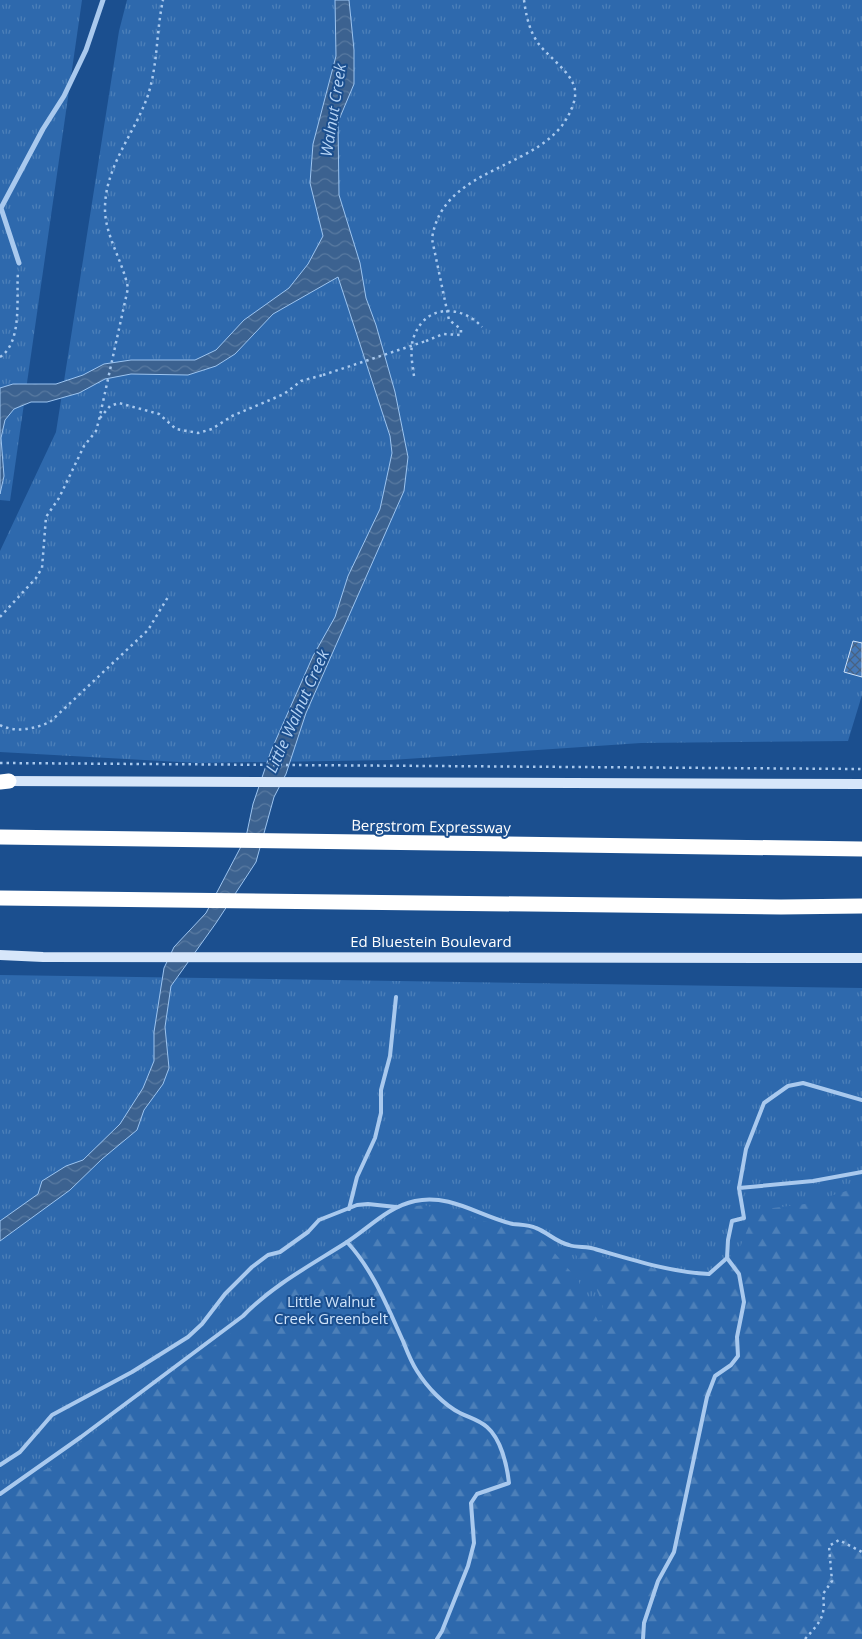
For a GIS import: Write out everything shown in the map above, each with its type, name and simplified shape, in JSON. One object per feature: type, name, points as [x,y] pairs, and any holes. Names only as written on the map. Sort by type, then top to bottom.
[{"type":"highway","name":"Bergstrom Expressway","points":[[0,837],[862,849]]},
{"type":"highway","points":[[0,898],[302,903],[862,906]]},
{"type":"main road","points":[[3,781],[862,784]]},
{"type":"main road","name":"Ed Bluestein Boulevard","points":[[0,954],[43,957],[862,958]]},
{"type":"street","points":[[19,263],[1,208],[71,81],[86,50],[103,0]]},
{"type":"lane","points":[[349,1209],[356,1177],[375,1138],[380,1113],[381,1090],[390,1056],[396,997]]},
{"type":"lane","points":[[644,1639],[644,1623],[658,1581],[674,1552],[710,1390],[715,1376],[731,1365],[738,1356],[738,1338],[744,1302],[739,1274],[727,1258],[728,1240],[732,1221],[744,1218],[738,1188],[746,1149],[764,1103],[788,1086],[804,1083],[862,1100]]},
{"type":"lane","points":[[738,1188],[813,1181],[862,1172]]},
{"type":"lane","points":[[0,1494],[81,1437],[243,1316],[261,1298],[322,1256],[347,1242],[396,1207],[416,1201],[434,1200],[459,1204],[513,1224],[538,1228],[548,1236],[569,1245],[594,1248],[619,1258],[684,1273],[709,1274],[727,1258]]},
{"type":"lane","points":[[0,1465],[20,1452],[52,1415],[132,1372],[188,1337],[202,1324],[225,1294],[268,1256],[280,1252],[308,1232],[319,1220],[339,1211],[368,1204],[396,1207]]},
{"type":"lane","points":[[347,1242],[361,1257],[379,1289],[416,1371],[437,1395],[459,1413],[478,1420],[489,1428],[501,1449],[509,1478],[509,1483],[477,1494],[471,1503],[474,1543],[442,1631],[437,1639]]},
{"type":"path","points":[[0,617],[36,578],[42,568],[46,517],[59,498],[84,446],[96,430],[99,420],[128,288],[125,270],[112,239],[105,213],[106,191],[117,157],[147,97],[163,0]]},
{"type":"path","points":[[99,420],[110,406],[120,403],[158,414],[176,429],[198,433],[212,429],[232,416],[284,394],[301,381],[444,334],[461,335],[461,329],[449,320],[446,310],[439,263],[432,239],[434,225],[439,215],[463,188],[489,171],[546,142],[564,126],[576,92],[571,78],[538,42],[528,22],[524,0]]},
{"type":"path","points":[[0,357],[6,353],[16,332],[19,263]]},
{"type":"path","points":[[414,376],[410,354],[415,333],[425,321],[446,310],[462,312],[473,317],[482,327]]},
{"type":"path","points":[[0,724],[19,729],[35,728],[50,722],[148,630],[168,597]]},
{"type":"path","points":[[0,763],[862,769]]},
{"type":"path","points":[[805,1639],[820,1623],[825,1609],[823,1594],[832,1581],[829,1546],[839,1540],[862,1552]]},
{"type":"green space","points":[[0,0],[82,0],[10,501],[0,500]]},
{"type":"green space","points":[[127,0],[862,0],[862,695],[848,741],[641,743],[391,760],[198,763],[0,752],[0,551],[56,432],[119,31]]},
{"type":"green space","name":"Little Walnut Creek Greenbelt","points":[[0,975],[862,988],[862,1639],[0,1639]]},
{"type":"green space","points":[[862,1186],[862,1639],[0,1639],[0,1499],[44,1470],[59,1464],[80,1443],[146,1393],[222,1340],[337,1254],[410,1207],[424,1205],[495,1224],[531,1230],[552,1250],[578,1280],[598,1321],[605,1319],[601,1300],[589,1274],[572,1250],[700,1279],[719,1278],[731,1269],[751,1221],[773,1208],[805,1204]]},
{"type":"water","points":[[335,0],[349,0],[354,50],[354,84],[338,122],[339,195],[360,263],[366,298],[376,325],[395,392],[408,457],[404,491],[306,713],[286,774],[274,797],[256,862],[171,986],[165,1027],[169,1068],[163,1084],[144,1110],[137,1130],[102,1159],[70,1190],[0,1241],[0,1221],[38,1194],[42,1181],[66,1166],[83,1160],[120,1124],[143,1088],[154,1061],[154,1032],[164,968],[174,947],[206,913],[246,837],[253,804],[271,751],[313,656],[335,617],[348,576],[380,509],[392,453],[390,436],[338,277],[273,314],[235,354],[216,366],[188,375],[131,374],[105,379],[79,393],[47,402],[31,402],[14,409],[5,420],[1,438],[4,476],[0,494],[0,388],[13,384],[56,384],[83,375],[104,364],[131,360],[195,360],[216,350],[244,320],[289,288],[308,264],[323,236],[310,183],[313,144],[336,56]]},
{"type":"building","points":[[853,641],[862,643],[862,677],[844,672]]},
{"type":"water label","name":"Walnut Creek","points":[[333,110]]},
{"type":"water label","name":"Little Walnut Creek","points":[[297,711]]}]
